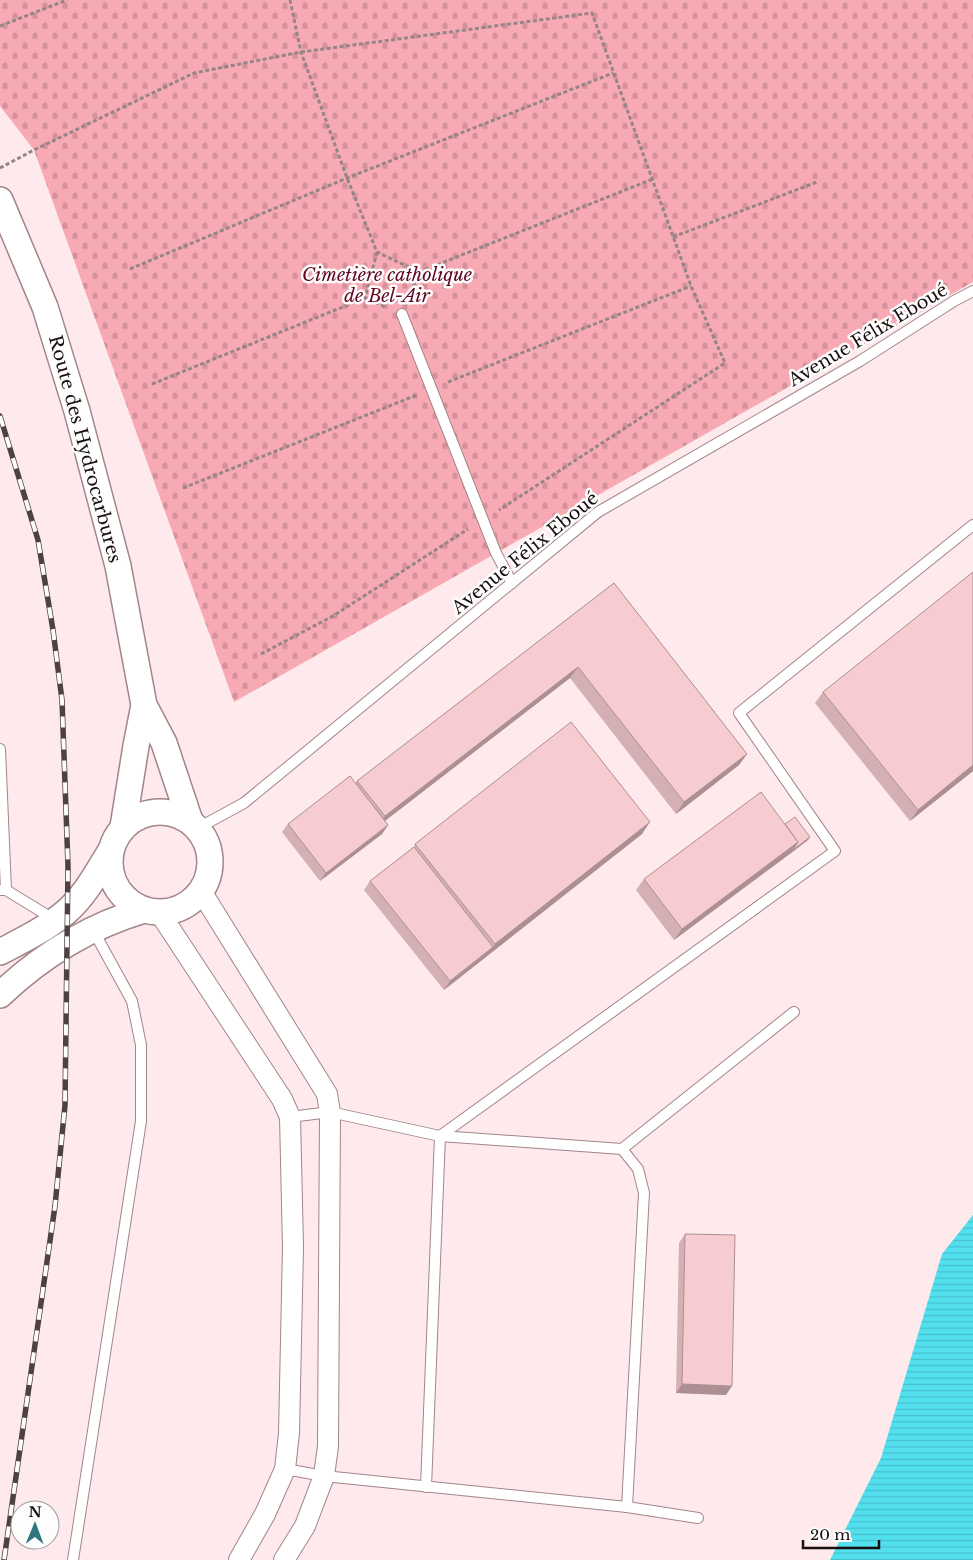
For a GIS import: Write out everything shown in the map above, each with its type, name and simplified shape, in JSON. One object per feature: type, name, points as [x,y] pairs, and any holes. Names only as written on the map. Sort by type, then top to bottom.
[{"type":"street","name":"Route des Hydrocarbures","points":[[0,200],[45,307],[77,411],[118,566],[144,705],[164,744],[194,825]]},
{"type":"street","name":"Route des Hydrocarbures","points":[[123,827],[144,705]]},
{"type":"street","points":[[0,952],[35,933],[67,911],[82,894],[123,827],[135,818],[148,812],[163,811],[177,814],[194,825],[207,843],[211,860],[208,876],[201,891],[189,903],[175,910],[152,911],[123,916],[93,929],[21,976],[0,995]]},
{"type":"street","points":[[110,850],[112,880],[120,892],[131,903],[152,911],[282,1099],[290,1117],[293,1248],[290,1433],[285,1469],[265,1514],[239,1560]]},
{"type":"street","points":[[201,891],[327,1094],[330,1112],[328,1446],[324,1476],[305,1526],[284,1560]]},
{"type":"lane","name":"Avenue Félix Eboué","points":[[194,825],[244,803],[598,512],[860,361],[954,301],[973,291]]},
{"type":"lane","points":[[402,314],[496,553],[512,583]]},
{"type":"lane","points":[[440,1136],[835,851],[739,713],[973,525]]},
{"type":"lane","points":[[0,749],[3,890],[55,920]]},
{"type":"lane","points":[[73,1560],[141,1121],[141,1045],[132,1001],[93,929]]},
{"type":"lane","points":[[290,1117],[330,1112],[440,1136],[622,1149],[794,1012]]},
{"type":"lane","points":[[426,1486],[440,1136]]},
{"type":"lane","points":[[622,1149],[638,1169],[644,1193],[627,1507]]},
{"type":"lane","points":[[285,1469],[324,1476],[627,1507],[698,1518]]},
{"type":"path","points":[[0,26],[67,0]]},
{"type":"path","points":[[290,0],[301,52],[347,178],[377,252],[365,298]]},
{"type":"path","points":[[0,168],[194,72],[301,52],[592,13],[612,73],[653,179],[691,286],[725,364],[333,616],[261,654]]},
{"type":"path","points":[[130,269],[347,178],[612,73]]},
{"type":"path","points":[[152,384],[365,298],[402,314],[419,272],[653,179]]},
{"type":"path","points":[[673,236],[817,182]]},
{"type":"path","points":[[377,252],[419,272]]},
{"type":"green space","name":"Cimetière catholique de Bel-Air","points":[[0,0],[973,0],[973,282],[234,702],[34,150],[0,106]]},
{"type":"water","points":[[973,1215],[973,1560],[830,1560],[881,1458],[942,1254]]},
{"type":"building","points":[[973,572],[973,765],[918,810],[823,692]]},
{"type":"building","points":[[614,583],[747,754],[684,802],[578,667],[385,816],[357,781]]},
{"type":"building","points":[[571,722],[650,822],[495,944],[415,844]]},
{"type":"building","points":[[350,776],[388,825],[326,873],[288,824]]},
{"type":"building","points":[[761,792],[798,842],[682,929],[644,879]]},
{"type":"building","points":[[795,817],[810,837],[793,850],[798,842],[785,824]]},
{"type":"building","points":[[414,847],[493,947],[450,981],[370,881]]},
{"type":"building","points":[[685,1234],[735,1235],[732,1386],[682,1384]]},
{"type":"railway","points":[[0,416],[38,540],[53,630],[62,700],[68,866],[65,1105],[55,1206],[4,1560]]}]
